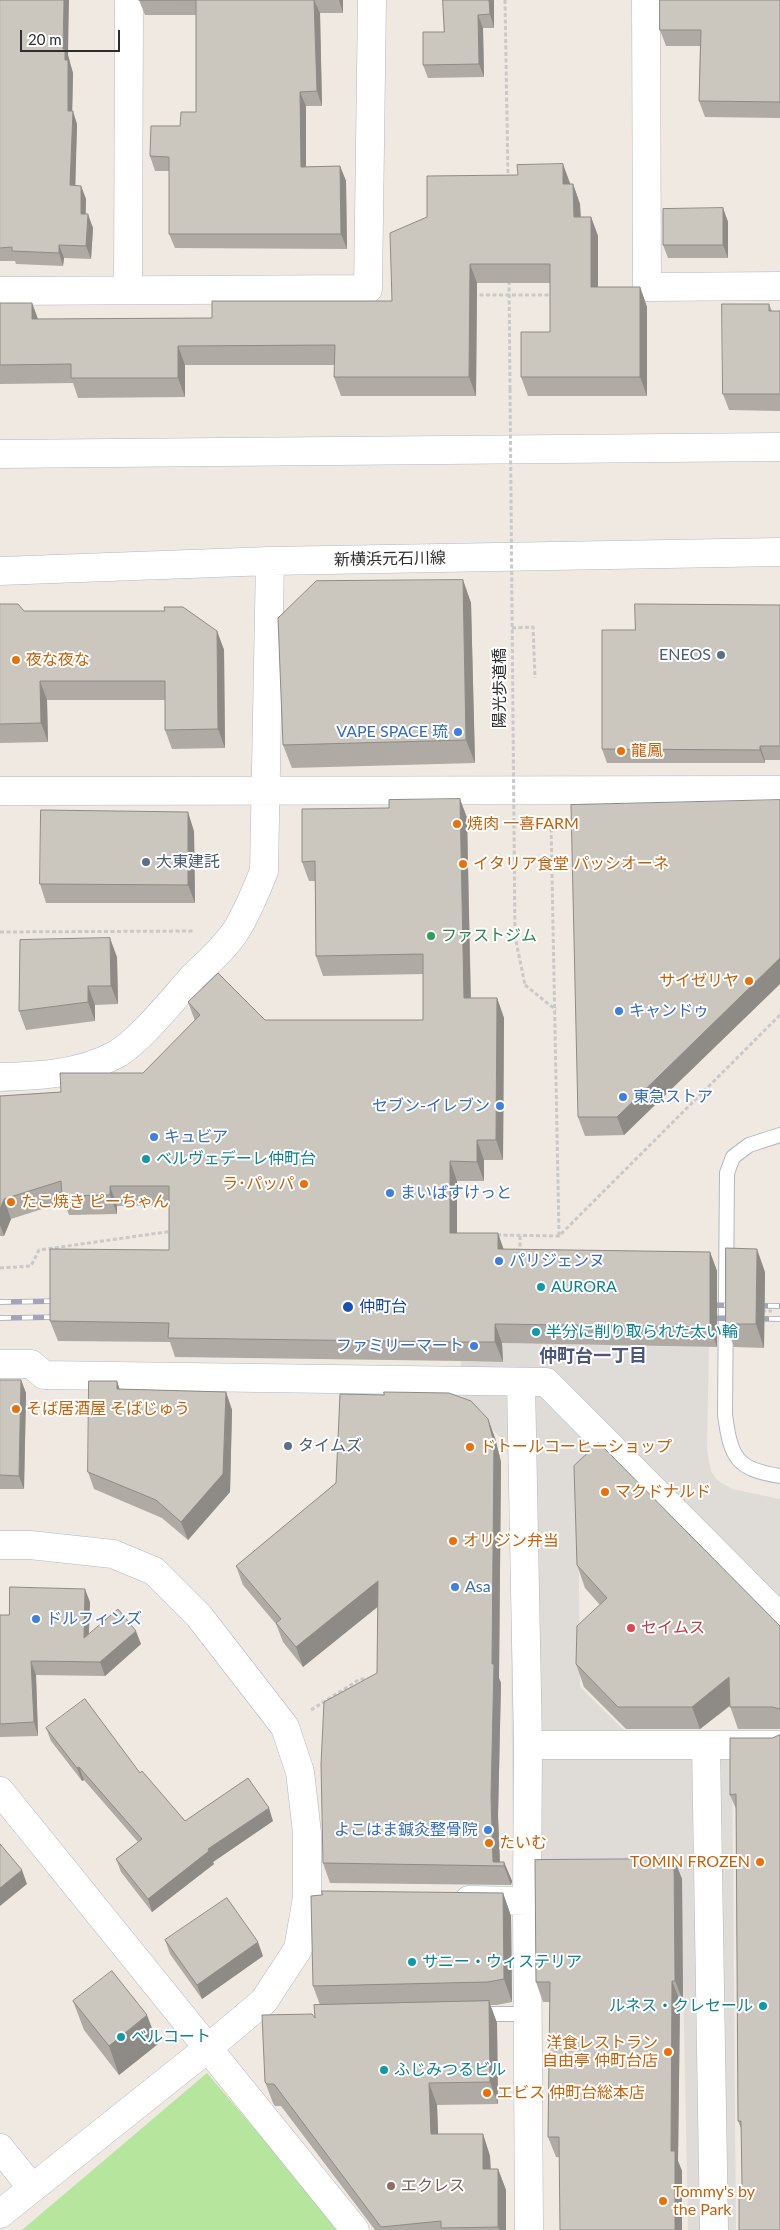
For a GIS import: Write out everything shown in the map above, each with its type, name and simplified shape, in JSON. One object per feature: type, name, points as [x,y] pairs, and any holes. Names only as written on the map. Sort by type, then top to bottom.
[{"type":"street","points":[[128,290],[129,0]]},
{"type":"street","points":[[0,292],[368,288],[372,0]]},
{"type":"street","points":[[646,0],[648,287],[780,286]]},
{"type":"street","points":[[0,454],[780,447]]},
{"type":"street","name":"新横浜元石川線","points":[[0,571],[270,562],[780,552]]},
{"type":"street","points":[[0,1077],[33,1076],[63,1072],[89,1066],[116,1054],[136,1038],[236,931],[252,902],[264,870],[270,562]]},
{"type":"street","points":[[0,791],[780,790]]},
{"type":"street","points":[[0,1364],[31,1364],[44,1375],[546,1382],[780,1616]]},
{"type":"street","points":[[521,1382],[528,1745],[528,2230]]},
{"type":"street","points":[[0,1545],[113,1554],[154,1572],[199,1616],[285,1727],[300,1772],[317,1898],[298,1949],[252,2019],[208,2048],[0,2214]]},
{"type":"street","points":[[528,1745],[780,1745]]},
{"type":"street","points":[[706,1745],[714,2230]]},
{"type":"street","points":[[0,1791],[355,2230]]},
{"type":"street","points":[[447,1900],[527,1901]]},
{"type":"street","points":[[0,2148],[32,2188]]},
{"type":"lane","points":[[780,1135],[748,1145],[733,1157],[727,1173],[725,1415],[727,1434],[734,1454],[743,1466],[760,1473],[780,1476]]},
{"type":"lane","points":[[457,2015],[527,2014]]},
{"type":"path","points":[[505,0],[508,187]]},
{"type":"path","name":"陽光歩道橋","points":[[509,276],[515,936],[526,985],[556,1010]]},
{"type":"path","points":[[472,295],[558,295]]},
{"type":"path","points":[[512,628],[533,627],[535,678]]},
{"type":"path","points":[[550,814],[556,1010],[559,1236]]},
{"type":"path","points":[[0,932],[236,931]]},
{"type":"path","points":[[490,1235],[559,1236],[780,1015]]},
{"type":"path","points":[[0,1268],[31,1266],[39,1250],[175,1231]]},
{"type":"path","points":[[520,1236],[520,1263]]},
{"type":"path","points":[[762,1311],[772,1311]]},
{"type":"path","points":[[285,1727],[360,1679],[379,1679]]},
{"type":"green space","points":[[207,2073],[341,2230],[22,2230]]},
{"type":"shaded area","points":[[502,1343],[709,1347],[707,1450],[711,1471],[717,1480],[732,1489],[780,1499],[780,1639],[578,1489],[580,1687],[629,1735],[732,1745],[736,2230],[688,2230],[681,1879],[513,1879],[510,1490],[507,1444],[463,1400],[461,1361],[502,1362]]},
{"type":"building","points":[[0,0],[64,0],[63,49],[65,49],[65,60],[68,60],[68,111],[73,111],[70,185],[81,186],[81,214],[88,214],[86,246],[59,245],[59,253],[12,251],[12,247],[0,248]]},
{"type":"building","points":[[196,0],[314,0],[317,91],[300,92],[301,167],[340,166],[341,234],[169,234],[169,157],[150,156],[151,126],[180,126],[181,112],[196,112]]},
{"type":"building","points":[[443,0],[489,0],[490,14],[478,15],[479,64],[423,65],[423,32],[444,32]]},
{"type":"building","points":[[660,0],[780,0],[780,102],[699,101],[701,30],[660,30]]},
{"type":"building","points":[[563,164],[563,184],[573,184],[574,217],[591,217],[591,287],[640,287],[640,377],[521,377],[521,332],[550,332],[550,264],[470,264],[469,377],[334,377],[335,345],[178,346],[178,378],[71,378],[71,364],[0,365],[0,303],[32,303],[32,319],[212,318],[212,301],[392,301],[390,233],[427,217],[427,176],[518,175],[517,165]]},
{"type":"building","points":[[723,208],[723,245],[663,245],[663,209]]},
{"type":"building","points":[[722,304],[769,304],[769,311],[780,311],[780,394],[723,394]]},
{"type":"building","points":[[463,580],[466,740],[283,745],[278,618],[316,581]]},
{"type":"building","points":[[0,604],[18,604],[24,611],[165,611],[164,607],[183,607],[217,631],[218,729],[165,730],[165,681],[40,681],[41,723],[0,724]]},
{"type":"building","points":[[635,604],[780,605],[780,746],[760,746],[760,750],[602,749],[602,630],[635,630]]},
{"type":"building","points":[[460,799],[464,998],[497,998],[496,1140],[477,1140],[477,1162],[450,1161],[450,1233],[498,1233],[498,1249],[710,1252],[710,1327],[495,1324],[495,1342],[454,1342],[168,1338],[169,1323],[50,1321],[50,1249],[169,1250],[169,1186],[110,1186],[110,1195],[62,1196],[61,1181],[4,1199],[0,1209],[0,1096],[61,1092],[60,1073],[143,1073],[200,1015],[188,1002],[218,973],[265,1020],[423,1020],[423,954],[316,956],[315,861],[302,862],[302,809],[389,808],[389,800]]},
{"type":"building","points":[[780,800],[780,958],[617,1117],[578,1117],[571,805]]},
{"type":"building","points":[[41,810],[188,812],[188,885],[40,884]]},
{"type":"building","points":[[110,938],[111,986],[88,986],[88,1002],[19,1011],[20,940]]},
{"type":"building","points":[[726,1248],[757,1249],[756,1324],[726,1324]]},
{"type":"building","points":[[0,1380],[21,1380],[19,1476],[0,1475]]},
{"type":"building","points":[[89,1381],[117,1381],[117,1389],[226,1392],[223,1474],[181,1522],[156,1500],[88,1472]]},
{"type":"building","points":[[384,1392],[449,1393],[471,1401],[488,1419],[494,1443],[492,1664],[494,1664],[491,1797],[493,1862],[504,1862],[504,1866],[323,1863],[321,1764],[324,1702],[377,1673],[378,1581],[296,1647],[276,1623],[281,1619],[236,1566],[336,1483],[340,1394],[384,1395]]},
{"type":"building","points":[[599,1443],[780,1626],[780,1709],[772,1707],[730,1707],[729,1677],[692,1707],[618,1707],[576,1664],[577,1626],[607,1598],[577,1565],[574,1466]]},
{"type":"building","points":[[10,1587],[85,1589],[84,1638],[118,1609],[136,1631],[100,1662],[31,1661],[34,1722],[0,1724],[0,1615],[9,1615]]},
{"type":"building","points":[[85,1699],[140,1773],[142,1771],[185,1821],[248,1778],[269,1808],[208,1849],[209,1851],[148,1899],[116,1859],[142,1839],[79,1767],[77,1768],[46,1728]]},
{"type":"building","points":[[780,1735],[780,2230],[739,2230],[739,2185],[742,2185],[741,2121],[738,2121],[736,1794],[730,1795],[730,1738],[772,1738]]},
{"type":"building","points":[[0,1844],[22,1870],[0,1888]]},
{"type":"building","points":[[674,1859],[675,1981],[672,1981],[671,2151],[675,2151],[675,2230],[560,2230],[559,2137],[548,2137],[550,1982],[536,1982],[535,1860]]},
{"type":"building","name":"サニー・ウィステリア","points":[[322,1891],[503,1893],[504,1979],[488,1982],[313,1986],[311,1896],[322,1895]]},
{"type":"building","points":[[227,1898],[258,1942],[197,1985],[165,1940]]},
{"type":"building","points":[[112,1971],[147,2015],[109,2046],[73,2001]]},
{"type":"building","points":[[489,2001],[490,2082],[429,2083],[431,2134],[483,2134],[483,2169],[498,2169],[498,2227],[441,2228],[441,2221],[381,2227],[274,2084],[267,2084],[265,2082],[262,2015],[312,2014],[315,2018],[314,2005]]},
{"type":"railway","points":[[0,1302],[65,1301]]},
{"type":"railway","points":[[702,1305],[780,1306]]},
{"type":"railway","points":[[0,1318],[65,1317]]},
{"type":"railway","points":[[703,1318],[780,1319]]},
{"type":"place","name":"ENEOS","points":[[721,655]]},
{"type":"place","name":"夜な夜な","points":[[16,660]]},
{"type":"place","name":"VAPE SPACE 琉","points":[[458,732]]},
{"type":"place","name":"龍鳳","points":[[621,751]]},
{"type":"place","name":"焼肉 一喜FARM","points":[[457,824]]},
{"type":"place","name":"大東建託","points":[[146,862]]},
{"type":"place","name":"イタリア食堂 パッシオーネ","points":[[463,864]]},
{"type":"place","name":"ファストジム","points":[[431,936]]},
{"type":"place","name":"サイゼリヤ","points":[[749,981]]},
{"type":"place","name":"キャンドゥ","points":[[619,1011]]},
{"type":"place","name":"東急ストア","points":[[623,1097]]},
{"type":"place","name":"セブン-イレブン","points":[[500,1106]]},
{"type":"place","name":"キュビア","points":[[154,1137]]},
{"type":"place","name":"ベルヴェデーレ仲町台","points":[[146,1159]]},
{"type":"place","name":"ラ･パッパ","points":[[304,1184]]},
{"type":"place","name":"まいばすけっと","points":[[390,1193]]},
{"type":"place","name":"たこ焼き ピーちゃん","points":[[11,1202]]},
{"type":"place","name":"パリジェンヌ","points":[[499,1261]]},
{"type":"place","name":"AURORA","points":[[541,1287]]},
{"type":"place","name":"仲町台","points":[[348,1307]]},
{"type":"place","name":"半分に削り取られた太い輪","points":[[536,1332]]},
{"type":"place","name":"ファミリーマート","points":[[474,1346]]},
{"type":"place","name":"そば居酒屋 そばじゅう","points":[[16,1409]]},
{"type":"place","name":"タイムズ","points":[[288,1446]]},
{"type":"place","name":"ドトールコーヒーショップ","points":[[470,1447]]},
{"type":"place","name":"マクドナルド","points":[[605,1492]]},
{"type":"place","name":"オリジン弁当","points":[[453,1541]]},
{"type":"place","name":"Asa","points":[[455,1587]]},
{"type":"place","name":"ドルフィンズ","points":[[36,1619]]},
{"type":"place","name":"セイムス","points":[[631,1628]]},
{"type":"place","name":"よこはま鍼灸整骨院","points":[[488,1830]]},
{"type":"place","name":"たいむ","points":[[489,1843]]},
{"type":"place","name":"TOMIN FROZEN","points":[[760,1862]]},
{"type":"place","name":"サニー・ウィステリア","points":[[412,1962]]},
{"type":"place","name":"ルネス・クレセール","points":[[763,2006]]},
{"type":"place","name":"ベルコート","points":[[121,2037]]},
{"type":"place","name":"洋食レストラン 自由亭 仲町台店","points":[[668,2052]]},
{"type":"place","name":"ふじみつるビル","points":[[384,2070]]},
{"type":"place","name":"エビス 仲町台総本店","points":[[487,2093]]},
{"type":"place","name":"エクレス","points":[[391,2186]]},
{"type":"place","name":"Tommy's by the Park","points":[[663,2201]]},
{"type":"district","name":"仲町台一丁目","points":[[593,1356]]}]
